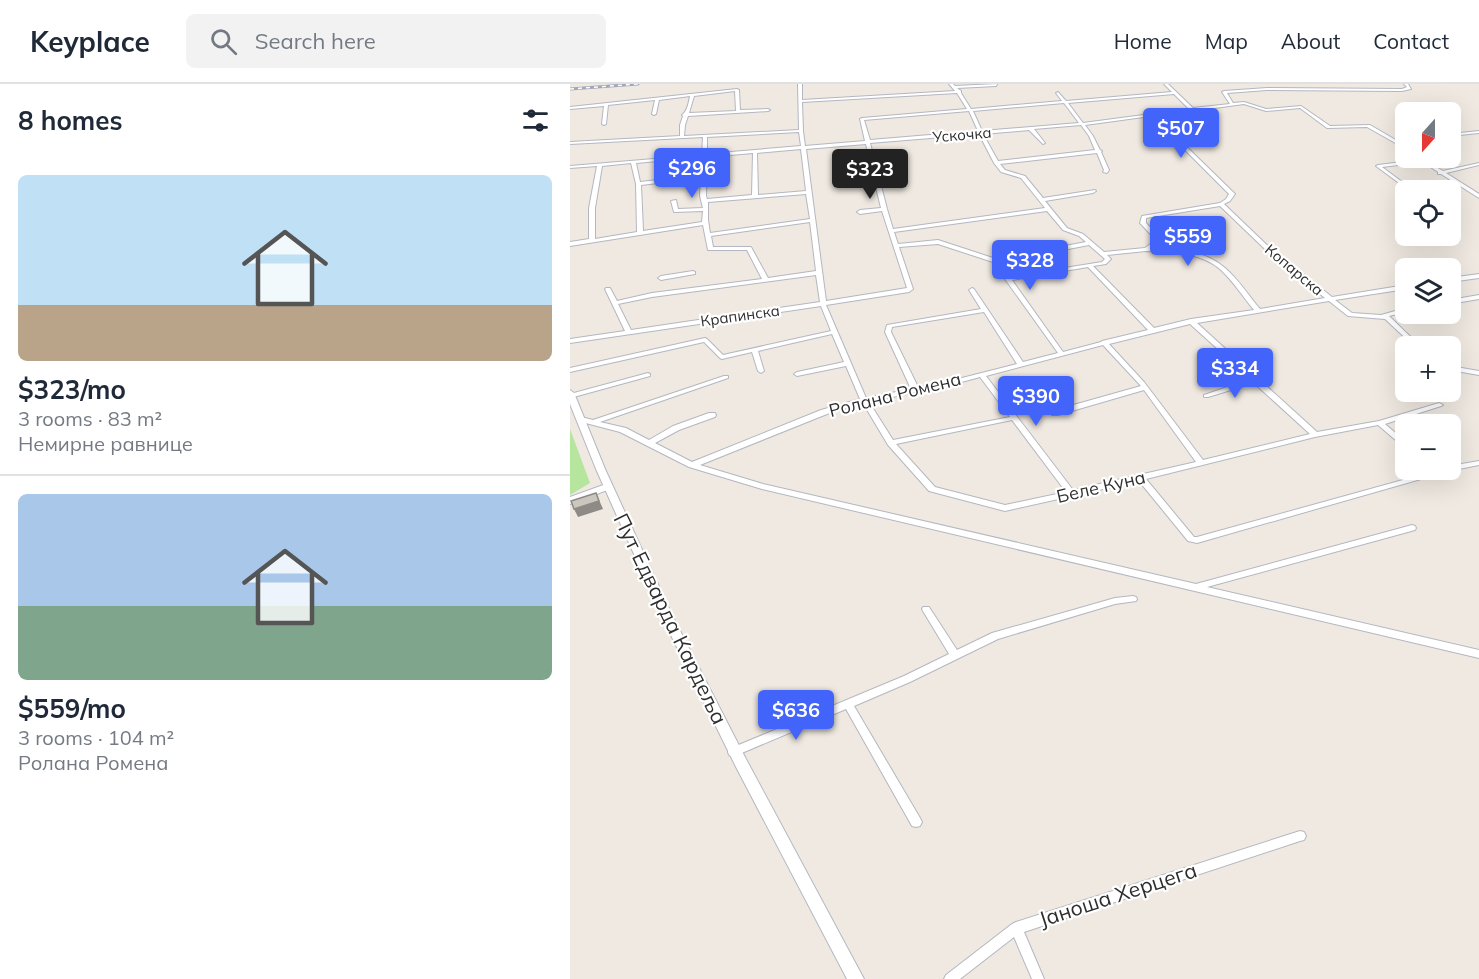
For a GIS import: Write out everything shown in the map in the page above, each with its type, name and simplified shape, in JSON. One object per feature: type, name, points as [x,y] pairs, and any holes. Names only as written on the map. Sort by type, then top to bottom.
[{"type":"main road","name":"Пут Едварда Кардеља","points":[[571,394],[606,487],[733,752],[856,979]]},
{"type":"main road","points":[[570,501],[606,487]]},
{"type":"street","name":"Беле Куна","points":[[800,84],[801,131],[807,192],[823,304],[861,395],[891,443],[932,489],[1005,508],[1141,478],[1314,435],[1380,423],[1439,405]]},
{"type":"street","points":[[1166,84],[1191,109]]},
{"type":"street","points":[[1264,84],[1267,89]]},
{"type":"street","points":[[1232,104],[1224,92],[1267,89],[1402,90],[1410,88],[1406,84]]},
{"type":"street","points":[[952,86],[996,85]]},
{"type":"street","points":[[952,86],[961,92],[996,163],[1003,171],[1023,177],[1065,229],[1081,235],[1104,254],[1108,261],[1008,279],[1061,353]]},
{"type":"street","points":[[570,108],[736,90],[738,112]]},
{"type":"street","points":[[800,101],[961,92]]},
{"type":"street","points":[[1058,93],[1101,151],[1107,170],[1105,172]]},
{"type":"street","points":[[1089,243],[996,261],[939,242],[897,246],[866,144],[862,119],[1174,93]]},
{"type":"street","points":[[682,136],[681,124],[684,115],[690,109],[692,94]]},
{"type":"street","points":[[654,114],[657,98]]},
{"type":"street","points":[[844,99],[846,108]]},
{"type":"street","points":[[1183,103],[1198,108]]},
{"type":"street","name":"Ускочка","points":[[570,167],[1031,129],[1249,103],[1266,110],[1301,107],[1329,127],[1368,126],[1395,140]]},
{"type":"street","points":[[604,124],[606,104]]},
{"type":"street","points":[[684,115],[768,110]]},
{"type":"street","points":[[1148,248],[1159,240],[1143,223],[1144,217],[1221,204],[1232,194],[1153,116]]},
{"type":"street","points":[[1031,129],[1043,143]]},
{"type":"street","points":[[570,143],[801,131]]},
{"type":"street","points":[[1461,134],[1479,132]]},
{"type":"street","points":[[705,135],[705,223],[710,249],[714,251],[749,248],[766,280]]},
{"type":"street","points":[[996,163],[1101,151]]},
{"type":"street","points":[[755,153],[755,197]]},
{"type":"street","points":[[633,162],[638,184],[640,233]]},
{"type":"street","points":[[1395,163],[1378,166],[1396,180]]},
{"type":"street","points":[[592,241],[592,208],[600,164]]},
{"type":"street","points":[[1440,173],[1479,164]]},
{"type":"street","points":[[1433,168],[1479,196]]},
{"type":"street","points":[[859,174],[876,173]]},
{"type":"street","points":[[638,184],[704,176]]},
{"type":"street","points":[[1043,200],[1093,191]]},
{"type":"street","points":[[706,201],[807,192]]},
{"type":"street","points":[[674,201],[676,211],[706,209]]},
{"type":"street","name":"Копарска","points":[[1221,204],[1269,250],[1350,315],[1384,315]]},
{"type":"street","points":[[860,212],[884,209]]},
{"type":"street","points":[[893,231],[1048,209]]},
{"type":"street","points":[[709,235],[812,220]]},
{"type":"street","points":[[570,244],[705,223]]},
{"type":"street","name":"Крапинска","points":[[570,341],[904,292],[910,289],[897,246]]},
{"type":"street","points":[[1104,254],[1148,248],[1203,257],[1217,264],[1258,311]]},
{"type":"street","points":[[1090,266],[1107,287],[1137,312],[1152,330]]},
{"type":"street","points":[[661,278],[693,272],[699,288]]},
{"type":"street","points":[[616,303],[699,288],[817,273]]},
{"type":"street","points":[[1461,278],[1479,276]]},
{"type":"street","points":[[608,289],[628,332]]},
{"type":"street","name":"Ролана Ромена","points":[[692,465],[824,412],[866,400],[981,374],[1191,321],[1395,289]]},
{"type":"street","points":[[972,290],[1021,364]]},
{"type":"street","points":[[1461,300],[1479,297]]},
{"type":"street","points":[[915,389],[888,327],[898,323],[986,310]]},
{"type":"street","points":[[1384,315],[1395,312]]},
{"type":"street","points":[[1384,315],[1406,336]]},
{"type":"street","points":[[1191,321],[1314,435]]},
{"type":"street","points":[[570,370],[705,340],[722,357],[834,332]]},
{"type":"street","points":[[1104,342],[1142,383],[1143,388],[1201,463]]},
{"type":"street","points":[[755,350],[761,371]]},
{"type":"street","points":[[797,374],[846,363]]},
{"type":"street","points":[[1461,370],[1479,373]]},
{"type":"street","points":[[981,374],[1072,494]]},
{"type":"street","points":[[571,394],[648,375]]},
{"type":"street","points":[[596,421],[726,377]]},
{"type":"street","points":[[1206,396],[1256,380]]},
{"type":"street","points":[[1054,413],[1143,388]]},
{"type":"street","points":[[650,443],[676,428],[712,416]]},
{"type":"street","points":[[891,443],[1013,418]]},
{"type":"street","points":[[581,420],[596,421],[623,430],[692,465],[762,486],[1479,654]]},
{"type":"street","points":[[1380,423],[1395,437]]},
{"type":"street","points":[[1461,467],[1479,463]]},
{"type":"street","points":[[1141,478],[1191,539],[1197,540],[1400,480]]},
{"type":"street","points":[[1199,587],[1412,528]]},
{"type":"street","points":[[733,752],[907,679],[995,636],[1133,599]]},
{"type":"street","points":[[926,609],[955,655]]},
{"type":"street","points":[[848,704],[916,822]]},
{"type":"street","name":"Јаноша Херцега","points":[[950,979],[1016,928],[1300,836]]},
{"type":"street","points":[[1016,928],[1038,979]]},
{"type":"green space","points":[[570,429],[590,483],[570,495]]},
{"type":"building","points":[[596,493],[599,501],[574,509],[571,501]]},
{"type":"railway","points":[[570,89],[638,84]]}]
